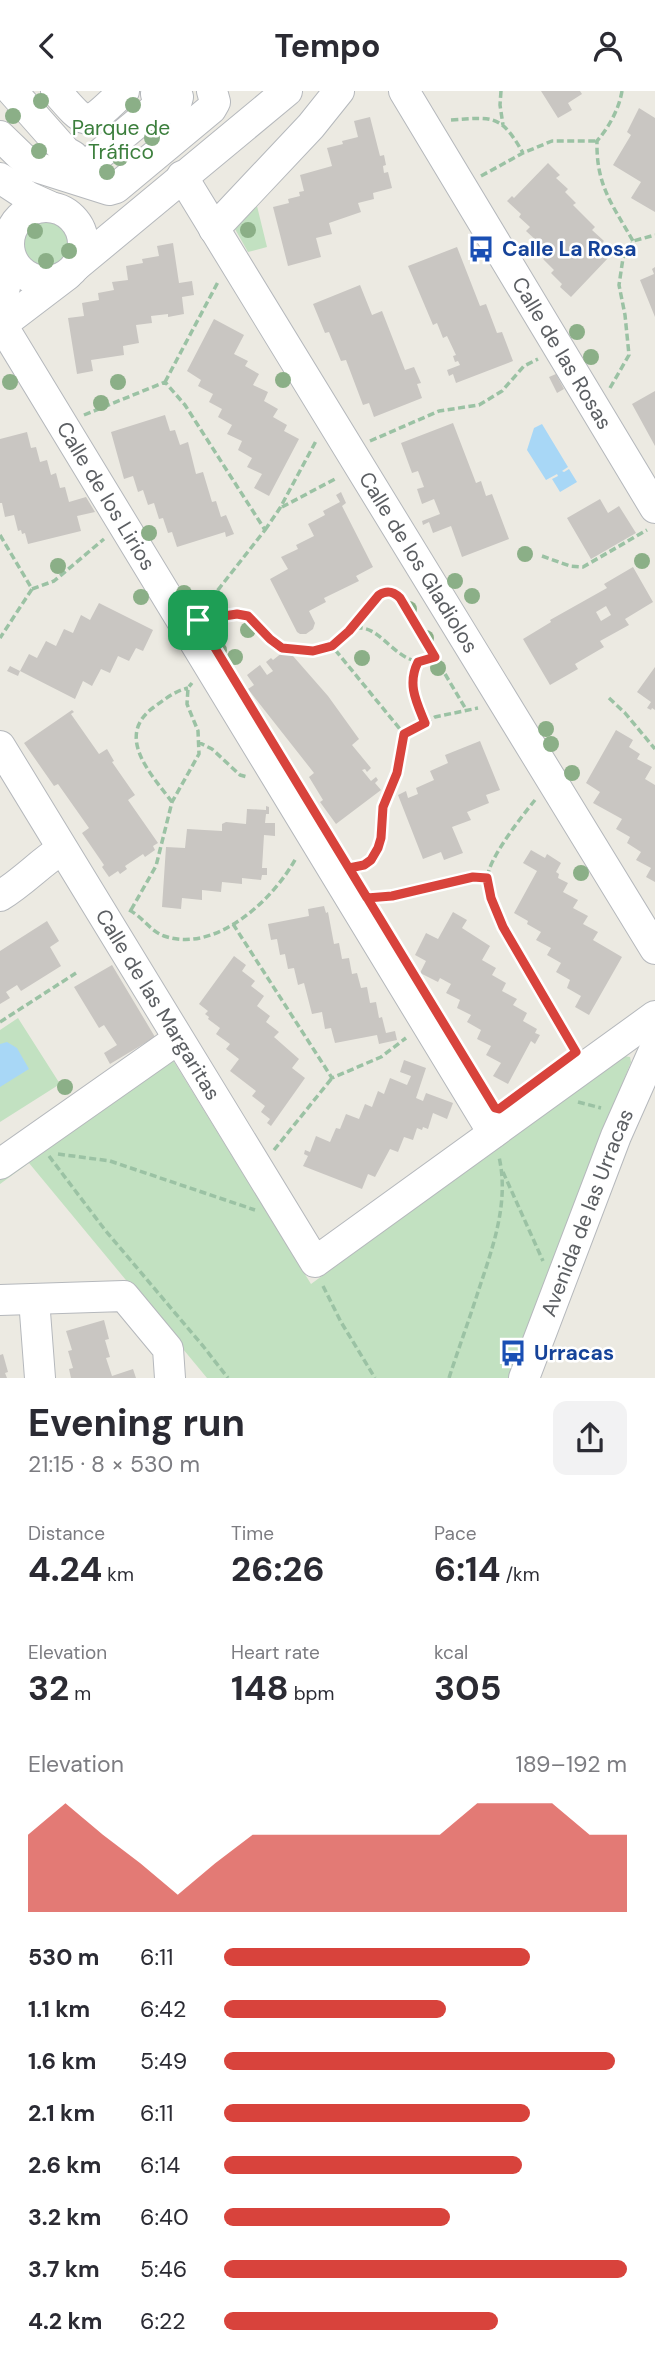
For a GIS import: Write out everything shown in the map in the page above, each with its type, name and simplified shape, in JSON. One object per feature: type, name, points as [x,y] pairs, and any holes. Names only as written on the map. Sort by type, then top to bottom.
[{"type":"street","points":[[0,98],[10,91],[66,152],[84,157],[172,104],[214,106],[212,91]]},
{"type":"street","points":[[124,91],[91,119],[83,120],[60,96],[40,123],[5,142],[30,165],[109,190],[116,188],[147,162],[172,104]]},
{"type":"street","points":[[215,229],[311,126],[339,91]]},
{"type":"street","name":"Calle de las Rosas","points":[[404,91],[652,518]]},
{"type":"street","points":[[1,318],[72,270],[182,176],[267,97]]},
{"type":"street","points":[[102,111],[147,162]]},
{"type":"street","name":"Calle de los Gladiolos","points":[[182,176],[655,949]]},
{"type":"street","points":[[0,178],[29,197],[60,211],[82,234],[82,256],[72,270],[46,281],[24,274],[10,256],[0,202]]},
{"type":"street","points":[[1,318],[9,240],[14,224],[20,216],[38,207],[101,218],[158,196]]},
{"type":"street","name":"Calle de los Lirios","points":[[1,318],[493,1133]]},
{"type":"street","name":"Calle de las Margaritas","points":[[0,746],[317,1269]]},
{"type":"street","points":[[0,895],[23,881],[39,865],[62,849]]},
{"type":"street","points":[[317,1269],[493,1133],[655,1016]]},
{"type":"street","points":[[0,1164],[178,1039]]},
{"type":"street","name":"Avenida de las Urracas","points":[[524,1378],[616,1136],[651,1069]]},
{"type":"street","points":[[0,1300],[124,1296],[192,1378]]},
{"type":"street","points":[[34,1299],[40,1378]]},
{"type":"street","points":[[168,1349],[170,1378]]},
{"type":"path","points":[[501,91],[503,125]]},
{"type":"path","points":[[622,91],[617,107],[597,141],[599,174],[605,193],[633,241]]},
{"type":"path","points":[[448,120],[484,116],[511,132],[523,153]]},
{"type":"path","points":[[475,180],[523,153],[552,141],[597,141]]},
{"type":"path","points":[[604,395],[618,377],[629,355],[619,285],[622,258],[633,241],[655,235]]},
{"type":"path","points":[[75,418],[165,382],[224,271]]},
{"type":"path","points":[[364,444],[439,411],[479,405],[502,391],[524,366],[547,355]]},
{"type":"path","points":[[165,382],[185,405],[265,530]]},
{"type":"path","points":[[196,617],[280,508],[322,431]]},
{"type":"path","points":[[280,508],[347,472]]},
{"type":"path","points":[[542,556],[570,566],[583,567],[652,518]]},
{"type":"path","points":[[0,638],[32,589],[54,581],[111,533]]},
{"type":"path","points":[[0,535],[32,589]]},
{"type":"path","points":[[207,620],[237,614],[248,616],[274,643],[286,650],[313,651],[332,646],[349,631],[379,595],[394,592],[467,711],[435,717],[404,734]]},
{"type":"path","points":[[349,631],[366,629],[375,632],[390,647],[418,662],[435,657]]},
{"type":"path","points":[[332,646],[404,734],[397,773],[383,807],[378,848],[371,860],[354,867]]},
{"type":"path","points":[[418,662],[413,672],[412,688],[425,723]]},
{"type":"path","points":[[131,910],[156,866],[172,802],[199,754],[198,731],[187,704],[188,688],[197,674]]},
{"type":"path","points":[[172,802],[145,766],[135,743],[138,727],[147,712],[179,690],[188,688]]},
{"type":"path","points":[[609,698],[625,712],[655,749]]},
{"type":"path","points":[[198,742],[212,749],[240,775],[255,778]]},
{"type":"path","points":[[542,791],[503,844],[487,878],[491,898],[503,927],[576,1052]]},
{"type":"path","points":[[131,910],[164,936],[192,940],[220,931],[252,913],[285,880],[298,849]]},
{"type":"path","points":[[367,898],[392,896],[473,877],[487,878]]},
{"type":"path","points":[[125,911],[131,910]]},
{"type":"path","points":[[233,924],[332,1078]]},
{"type":"path","points":[[0,1022],[76,974]]},
{"type":"path","points":[[268,1157],[332,1078],[381,1057],[409,1036]]},
{"type":"path","points":[[572,1100],[604,1109]]},
{"type":"path","points":[[493,1133],[502,1171],[546,1268]]},
{"type":"path","points":[[228,1378],[105,1230],[47,1152],[110,1161],[258,1211]]},
{"type":"path","points":[[449,1378],[495,1239],[500,1214],[502,1171]]},
{"type":"path","points":[[317,1269],[341,1322],[375,1378]]},
{"type":"green space","points":[[257,206],[267,247],[248,252],[235,229]]},
{"type":"green space","points":[[38,214],[53,214],[69,225],[76,242],[74,255],[48,274],[36,271],[26,264],[16,246],[16,236],[19,227],[26,220]]},
{"type":"green space","points":[[18,1018],[60,1084],[0,1122],[0,1030]]},
{"type":"green space","points":[[624,1056],[630,1057],[631,1062],[509,1378],[207,1378],[29,1163],[0,1184],[0,1175],[171,1057],[311,1284]]},
{"type":"water","points":[[542,424],[568,467],[562,471],[569,469],[577,482],[560,492],[552,479],[558,476],[557,474],[546,480],[527,450],[534,428]]},
{"type":"water","points":[[7,1042],[17,1048],[29,1069],[0,1087],[0,1044]]},
{"type":"building","points":[[541,91],[580,91],[582,94],[568,103],[572,110],[558,118]]},
{"type":"building","points":[[639,108],[655,118],[655,212],[631,198],[641,182],[613,165],[631,135],[627,132]]},
{"type":"building","points":[[370,117],[380,156],[384,155],[384,173],[388,172],[392,188],[373,193],[374,199],[358,203],[361,212],[329,223],[332,234],[316,238],[321,257],[288,266],[273,207],[289,203],[288,199],[300,196],[299,192],[304,191],[300,175],[332,166],[327,148],[358,137],[354,121]]},
{"type":"building","points":[[548,163],[560,175],[556,178],[568,189],[565,192],[576,203],[573,205],[595,227],[592,230],[604,241],[598,247],[609,257],[571,297],[551,273],[554,270],[543,259],[546,256],[535,245],[538,242],[526,231],[530,227],[507,201],[512,196],[514,198]]},
{"type":"building","points":[[173,243],[179,283],[192,281],[194,295],[182,297],[184,314],[151,316],[152,323],[136,325],[139,343],[123,346],[124,355],[91,360],[93,371],[77,374],[68,318],[84,316],[82,303],[99,300],[98,293],[114,290],[112,282],[128,280],[126,266],[159,256],[157,246]]},
{"type":"building","points":[[457,247],[480,306],[486,304],[497,333],[502,332],[513,361],[456,383],[453,374],[449,376],[447,370],[460,365],[458,361],[455,362],[453,356],[456,355],[447,336],[443,338],[437,323],[433,325],[408,266]]},
{"type":"building","points":[[655,267],[655,317],[640,280],[654,274],[652,269]]},
{"type":"building","points":[[360,285],[372,315],[382,311],[405,370],[414,367],[421,383],[417,384],[422,398],[374,417],[369,403],[363,405],[346,360],[341,361],[313,304]]},
{"type":"building","points":[[214,319],[244,335],[234,354],[248,361],[245,366],[259,374],[253,385],[268,392],[264,401],[278,409],[273,417],[287,425],[284,431],[299,439],[269,496],[254,488],[262,474],[247,467],[252,458],[238,450],[242,441],[227,434],[232,425],[218,417],[222,409],[209,402],[213,394],[198,386],[201,380],[187,371]]},
{"type":"building","points":[[556,374],[564,389],[557,393],[549,377]]},
{"type":"building","points":[[655,391],[655,446],[632,404]]},
{"type":"building","points":[[165,415],[170,431],[175,430],[180,445],[188,442],[196,474],[203,472],[212,502],[216,501],[221,517],[226,515],[234,534],[226,537],[225,532],[177,547],[163,518],[159,519],[154,503],[148,505],[143,490],[138,492],[133,476],[124,479],[111,432]]},
{"type":"building","points":[[453,423],[476,483],[481,481],[486,496],[492,494],[509,539],[462,557],[451,526],[433,533],[429,522],[423,525],[422,521],[440,514],[434,499],[422,504],[417,489],[424,487],[418,471],[412,473],[401,443]]},
{"type":"building","points":[[27,432],[31,448],[36,447],[40,462],[47,460],[51,475],[56,473],[60,488],[65,487],[69,502],[86,497],[95,512],[77,516],[81,531],[28,544],[25,533],[18,531],[14,515],[5,517],[0,503],[0,439]]},
{"type":"building","points":[[341,492],[346,503],[342,506],[373,567],[356,576],[359,581],[324,598],[326,602],[309,611],[315,623],[313,629],[306,634],[300,634],[270,579],[288,569],[281,557],[298,549],[296,545],[314,536],[308,524],[325,515],[323,511],[340,502],[336,495]]},
{"type":"building","points":[[600,499],[608,513],[619,506],[636,533],[591,559],[567,518]]},
{"type":"building","points":[[633,567],[653,602],[625,619],[629,625],[600,641],[604,647],[575,664],[578,669],[550,685],[523,639],[551,622],[550,620],[607,588],[604,584]],"holes":[[[606,606],[611,615],[601,621],[596,612]]]},
{"type":"building","points":[[99,603],[153,630],[143,651],[136,648],[129,661],[118,656],[110,673],[101,669],[92,686],[83,681],[75,699],[20,671],[29,654],[37,658],[46,641],[56,646],[64,629],[73,633],[81,615],[90,620]]},
{"type":"building","points":[[283,652],[293,656],[328,696],[359,739],[352,745],[371,768],[367,772],[362,770],[371,781],[376,777],[378,780],[375,783],[381,790],[336,824],[320,802],[323,800],[309,777],[314,773],[248,689],[254,685],[247,675],[260,665],[267,675],[273,671],[266,662]]},
{"type":"building","points":[[10,666],[20,671],[18,676],[7,671]]},
{"type":"building","points":[[655,667],[655,710],[651,710],[647,708],[651,702],[637,692]]},
{"type":"building","points":[[72,710],[74,712],[71,714],[99,754],[107,749],[114,761],[112,762],[135,795],[128,800],[158,843],[153,846],[155,850],[145,857],[143,854],[125,866],[127,869],[120,874],[118,871],[109,877],[82,833],[89,828],[58,784],[54,786],[24,743]]},
{"type":"building","points":[[616,730],[633,740],[629,747],[640,754],[637,759],[652,767],[645,779],[655,785],[655,882],[646,877],[651,868],[636,860],[641,852],[627,843],[630,837],[616,829],[622,819],[593,803],[600,792],[586,783]]},
{"type":"building","points":[[480,741],[500,790],[486,795],[489,803],[467,812],[471,820],[452,827],[463,853],[444,860],[441,852],[423,859],[398,795],[406,791],[408,798],[418,794],[416,788],[434,780],[430,771],[448,763],[445,755]]},
{"type":"building","points":[[266,806],[269,807],[269,814],[266,814],[265,823],[275,823],[275,836],[264,835],[262,868],[267,868],[267,875],[262,875],[261,880],[242,878],[242,884],[222,882],[221,892],[202,890],[202,900],[182,898],[181,909],[162,907],[166,847],[185,848],[187,829],[222,831],[222,824],[226,822],[246,824],[247,809],[266,810]]},
{"type":"building","points":[[531,850],[545,858],[547,854],[561,863],[556,872],[559,874],[558,878],[568,883],[563,892],[578,900],[573,908],[588,916],[583,924],[598,932],[593,940],[622,957],[589,1015],[575,1007],[581,996],[567,988],[570,980],[556,972],[561,963],[547,955],[551,948],[536,940],[541,932],[514,913],[537,871],[523,863]]},
{"type":"building","points":[[324,906],[326,913],[328,912],[334,944],[339,943],[342,959],[349,958],[352,974],[357,973],[361,988],[367,987],[370,1003],[376,1002],[386,1033],[395,1031],[397,1040],[379,1044],[377,1035],[335,1043],[331,1028],[325,1029],[322,1012],[312,1014],[304,983],[298,985],[294,968],[288,969],[285,954],[280,955],[277,939],[271,940],[268,924],[309,916],[308,909]]},
{"type":"building","points":[[453,912],[467,920],[462,928],[490,946],[482,960],[496,968],[492,975],[506,983],[502,991],[517,999],[513,1005],[527,1013],[523,1021],[537,1029],[535,1033],[540,1035],[535,1044],[531,1041],[508,1084],[493,1076],[501,1063],[486,1055],[491,1046],[477,1039],[481,1030],[467,1022],[471,1015],[457,1008],[460,1000],[446,993],[451,984],[440,978],[438,982],[420,973],[426,961],[415,955],[426,933],[438,939]]},
{"type":"building","points":[[47,921],[59,941],[50,947],[61,966],[21,991],[17,985],[6,992],[10,998],[0,1004],[0,951]]},
{"type":"building","points":[[234,956],[246,965],[242,971],[255,981],[251,986],[264,996],[257,1006],[270,1016],[266,1022],[279,1032],[274,1037],[299,1059],[292,1068],[305,1078],[271,1126],[267,1123],[270,1119],[261,1112],[265,1106],[252,1096],[256,1091],[230,1071],[239,1059],[226,1049],[230,1044],[216,1034],[220,1028],[208,1019],[205,1014],[208,1011],[199,1004]]},
{"type":"building","points":[[112,965],[155,1037],[110,1064],[104,1053],[117,1045],[104,1025],[99,1028],[74,987]]},
{"type":"building","points":[[404,1060],[426,1068],[416,1098],[423,1101],[426,1093],[453,1103],[447,1119],[433,1113],[428,1129],[417,1128],[413,1140],[404,1137],[398,1152],[390,1149],[375,1177],[368,1174],[362,1189],[303,1166],[308,1156],[304,1154],[305,1150],[310,1152],[316,1136],[330,1142],[336,1128],[340,1129],[346,1114],[359,1119],[365,1104],[372,1107],[378,1091],[384,1094],[390,1078],[407,1085],[411,1076],[400,1072]]},
{"type":"building","points":[[104,1320],[109,1339],[105,1340],[110,1357],[106,1358],[112,1376],[133,1369],[136,1378],[71,1378],[69,1369],[73,1368],[68,1351],[72,1350],[66,1331]]},
{"type":"building","points":[[3,1354],[7,1378],[0,1378],[0,1355]]},
{"type":"place","name":"Calle La Rosa","points":[[481,249]]},
{"type":"place","name":"Urracas","points":[[513,1353]]},
{"type":"route","points":[[198,620],[237,614],[248,616],[282,648],[309,652],[332,646],[349,631],[379,595],[394,592],[400,598],[435,657],[418,662],[411,681],[425,723],[404,734],[397,773],[383,807],[381,838],[374,855],[364,865],[349,868],[367,898],[410,968],[452,1038],[495,1108],[499,1109],[576,1052],[503,927],[491,898],[487,878],[473,877],[392,896],[367,898],[198,620]]},
{"type":"park label","name":"Parque de Tráfico","points":[[121,140]]}]
